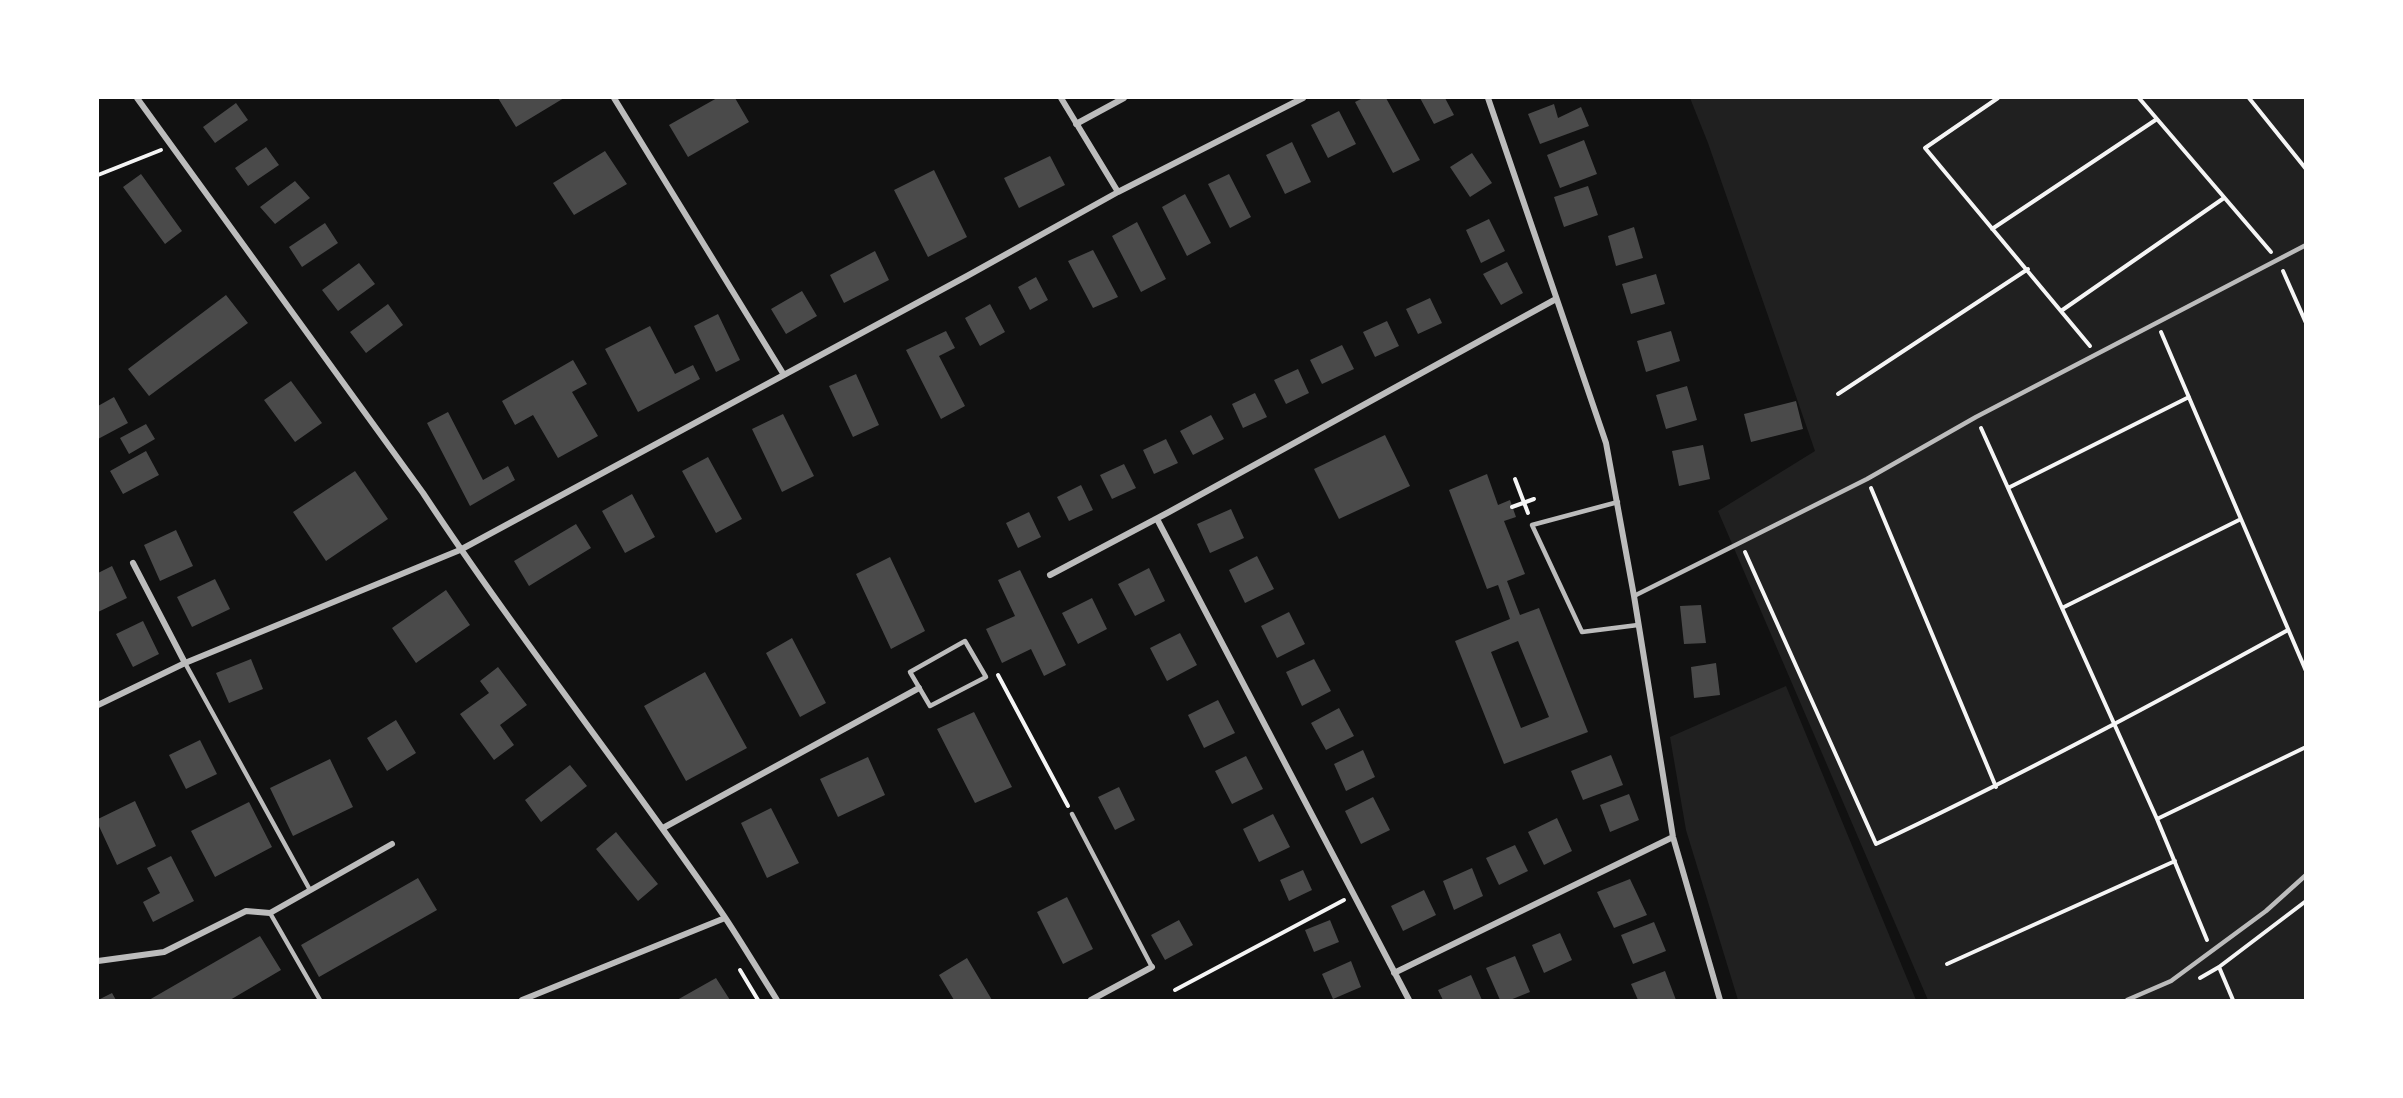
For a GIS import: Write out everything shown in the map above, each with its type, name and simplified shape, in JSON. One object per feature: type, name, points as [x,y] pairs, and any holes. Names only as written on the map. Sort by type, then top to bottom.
[{"type":"street","points":[[137,98],[663,828],[725,918],[777,1000]]},
{"type":"street","points":[[614,98],[784,375]]},
{"type":"street","points":[[1061,98],[1118,192]]},
{"type":"street","points":[[1076,124],[1125,98]]},
{"type":"street","points":[[98,705],[184,663],[460,549],[1118,192],[1303,98]]},
{"type":"street","points":[[1488,98],[1605,443],[1618,502],[1673,837],[1719,1000]]},
{"type":"street","points":[[1050,575],[1157,519],[1556,298]]},
{"type":"street","points":[[1157,519],[1409,1000]]},
{"type":"street","points":[[133,563],[184,663]]},
{"type":"street","points":[[663,828],[919,688]]},
{"type":"street","points":[[1394,973],[1673,837]]},
{"type":"street","points":[[98,961],[164,952],[246,911],[270,913],[392,844]]},
{"type":"street","points":[[522,1000],[725,918]]},
{"type":"street","points":[[1090,1000],[1152,967]]},
{"type":"lane","points":[[1634,596],[1868,478],[1976,417],[2306,245]]},
{"type":"lane","points":[[1618,502],[1532,525],[1582,632],[1638,625]]},
{"type":"lane","points":[[965,641],[986,677],[930,706],[919,688],[910,672],[965,641]]},
{"type":"lane","points":[[184,663],[310,890]]},
{"type":"lane","points":[[1072,814],[1152,967]]},
{"type":"lane","points":[[2127,1000],[2170,981],[2266,911],[2306,875]]},
{"type":"lane","points":[[270,913],[320,1000]]},
{"type":"path","points":[[1998,98],[1925,148],[2097,354]]},
{"type":"path","points":[[2139,98],[2278,261],[2306,323]]},
{"type":"path","points":[[2249,98],[2306,169]]},
{"type":"path","points":[[1992,229],[2157,119]]},
{"type":"path","points":[[98,175],[170,146]]},
{"type":"path","points":[[2061,311],[2224,198]]},
{"type":"path","points":[[1838,394],[2028,269]]},
{"type":"path","points":[[2158,323],[2306,671]]},
{"type":"path","points":[[2008,488],[2189,397]]},
{"type":"path","points":[[1976,417],[2157,819],[2212,951]]},
{"type":"path","points":[[1868,478],[1996,787]]},
{"type":"path","points":[[1515,479],[1528,514]]},
{"type":"path","points":[[1512,507],[1534,499]]},
{"type":"path","points":[[2062,608],[2241,519]]},
{"type":"path","points":[[1741,543],[1876,844],[1996,787],[2115,726],[2288,630]]},
{"type":"path","points":[[986,677],[997,672],[1072,814]]},
{"type":"path","points":[[2157,819],[2306,747]]},
{"type":"path","points":[[1947,964],[2175,861]]},
{"type":"path","points":[[1175,990],[1354,895]]},
{"type":"path","points":[[2233,1000],[2219,967],[2306,901]]},
{"type":"shaded area","points":[[1690,98],[2305,98],[2305,1000],[1928,1000],[1718,511],[1815,451],[1708,143]]},
{"type":"shaded area","points":[[1786,686],[1916,1000],[1738,1000],[1686,830],[1670,737]]},
{"type":"building","points":[[498,98],[564,98],[516,127]]},
{"type":"building","points":[[717,98],[735,98],[749,122],[688,157],[669,125]]},
{"type":"building","points":[[1363,98],[1386,98],[1420,160],[1393,173],[1355,102]]},
{"type":"building","points":[[1420,98],[1445,98],[1454,115],[1434,124]]},
{"type":"building","points":[[236,103],[248,120],[215,143],[203,127]]},
{"type":"building","points":[[1554,104],[1558,118],[1581,107],[1589,126],[1540,144],[1528,114]]},
{"type":"building","points":[[1339,111],[1356,144],[1328,158],[1311,125]]},
{"type":"building","points":[[1584,140],[1597,174],[1560,188],[1547,155]]},
{"type":"building","points":[[1292,142],[1311,182],[1285,194],[1266,155]]},
{"type":"building","points":[[266,147],[279,165],[248,186],[235,168]]},
{"type":"building","points":[[605,151],[627,184],[574,215],[553,183]]},
{"type":"building","points":[[1472,153],[1492,183],[1470,197],[1450,167]]},
{"type":"building","points":[[1050,156],[1065,185],[1019,208],[1004,178]]},
{"type":"building","points":[[934,170],[967,237],[928,257],[894,190]]},
{"type":"building","points":[[141,174],[182,231],[165,244],[123,187]]},
{"type":"building","points":[[1229,174],[1251,217],[1230,228],[1208,184]]},
{"type":"building","points":[[295,181],[310,198],[275,224],[260,207]]},
{"type":"building","points":[[1588,186],[1598,215],[1564,227],[1554,197]]},
{"type":"building","points":[[1185,194],[1211,243],[1187,256],[1162,207]]},
{"type":"building","points":[[1489,219],[1505,251],[1481,263],[1466,230]]},
{"type":"building","points":[[1137,222],[1166,279],[1141,292],[1112,236]]},
{"type":"building","points":[[325,223],[338,243],[302,267],[289,247]]},
{"type":"building","points":[[1634,227],[1643,258],[1616,266],[1608,236]]},
{"type":"building","points":[[1093,250],[1118,297],[1093,308],[1068,261]]},
{"type":"building","points":[[875,251],[889,280],[844,303],[830,275]]},
{"type":"building","points":[[1507,262],[1523,293],[1501,305],[1483,274]]},
{"type":"building","points":[[359,263],[375,284],[338,311],[322,290]]},
{"type":"building","points":[[1656,274],[1665,304],[1631,314],[1622,284]]},
{"type":"building","points":[[1036,277],[1048,300],[1030,310],[1018,287]]},
{"type":"building","points":[[802,291],[817,316],[786,334],[771,309]]},
{"type":"building","points":[[226,295],[248,323],[149,396],[128,369]]},
{"type":"building","points":[[1430,298],[1442,323],[1418,334],[1406,309]]},
{"type":"building","points":[[388,304],[403,325],[366,353],[350,332]]},
{"type":"building","points":[[990,304],[1005,332],[980,346],[965,318]]},
{"type":"building","points":[[718,314],[740,360],[716,372],[694,326]]},
{"type":"building","points":[[1387,321],[1399,346],[1375,357],[1363,332]]},
{"type":"building","points":[[650,326],[675,374],[693,365],[700,379],[638,412],[605,349]]},
{"type":"building","points":[[946,331],[955,348],[939,356],[965,406],[941,419],[906,350]]},
{"type":"building","points":[[1671,331],[1680,361],[1646,372],[1637,341]]},
{"type":"building","points":[[1342,345],[1354,369],[1322,384],[1310,360]]},
{"type":"building","points":[[573,360],[587,384],[572,392],[598,436],[558,458],[533,415],[515,425],[502,401]]},
{"type":"building","points":[[1298,369],[1309,393],[1286,404],[1274,380]]},
{"type":"building","points":[[856,374],[879,425],[853,437],[829,386]]},
{"type":"building","points":[[291,381],[322,423],[295,442],[264,400]]},
{"type":"building","points":[[1687,386],[1697,420],[1666,429],[1656,395]]},
{"type":"building","points":[[1255,393],[1267,417],[1243,428],[1232,404]]},
{"type":"building","points":[[114,397],[128,423],[98,439],[98,406]]},
{"type":"building","points":[[1796,401],[1803,429],[1751,442],[1744,414]]},
{"type":"building","points":[[448,412],[483,480],[508,466],[515,480],[470,506],[427,423]]},
{"type":"building","points":[[783,414],[814,476],[782,492],[752,429]]},
{"type":"building","points":[[1211,415],[1224,439],[1193,455],[1180,431]]},
{"type":"building","points":[[146,424],[155,439],[129,454],[120,438]]},
{"type":"building","points":[[1385,435],[1410,486],[1339,519],[1314,469]]},
{"type":"building","points":[[1166,439],[1178,463],[1154,474],[1143,450]]},
{"type":"building","points":[[1703,445],[1710,479],[1679,486],[1672,451]]},
{"type":"building","points":[[146,451],[159,475],[123,494],[110,471]]},
{"type":"building","points":[[708,457],[742,519],[716,533],[682,471]]},
{"type":"building","points":[[1124,464],[1136,488],[1112,499],[1100,475]]},
{"type":"building","points":[[355,471],[388,519],[326,561],[293,512]]},
{"type":"building","points":[[1487,474],[1498,505],[1510,500],[1516,517],[1504,521],[1525,574],[1507,581],[1520,615],[1539,608],[1588,732],[1504,764],[1455,641],[1510,619],[1498,585],[1487,589],[1449,490]],"holes":[[[1518,641],[1549,717],[1521,728],[1491,652]]]},
{"type":"building","points":[[1081,485],[1093,510],[1069,521],[1057,497]]},
{"type":"building","points":[[632,494],[655,537],[625,553],[602,511]]},
{"type":"building","points":[[1231,509],[1244,538],[1210,553],[1197,524]]},
{"type":"building","points":[[1029,512],[1041,537],[1018,548],[1006,523]]},
{"type":"building","points":[[576,524],[591,548],[529,586],[514,561]]},
{"type":"building","points":[[176,530],[193,566],[160,581],[144,545]]},
{"type":"building","points":[[1257,556],[1274,589],[1245,603],[1229,570]]},
{"type":"building","points":[[890,557],[925,631],[891,649],[856,574]]},
{"type":"building","points":[[112,566],[127,598],[98,612],[98,573]]},
{"type":"building","points":[[1149,568],[1165,601],[1135,616],[1118,584]]},
{"type":"building","points":[[1020,570],[1066,665],[1044,676],[1031,649],[1002,663],[986,629],[1015,616],[998,580]]},
{"type":"building","points":[[215,579],[230,609],[192,627],[177,597]]},
{"type":"building","points":[[446,590],[470,625],[416,663],[392,628]]},
{"type":"building","points":[[1092,598],[1107,629],[1078,644],[1062,613]]},
{"type":"building","points":[[1701,605],[1706,643],[1684,644],[1680,606]]},
{"type":"building","points":[[1289,612],[1305,644],[1277,658],[1261,626]]},
{"type":"building","points":[[143,621],[159,654],[133,667],[116,634]]},
{"type":"building","points":[[1180,633],[1197,665],[1167,681],[1150,648]]},
{"type":"building","points":[[792,638],[826,703],[800,717],[766,653]]},
{"type":"building","points":[[251,659],[263,689],[229,703],[216,673]]},
{"type":"building","points":[[1314,659],[1331,691],[1302,706],[1286,672]]},
{"type":"building","points":[[1716,663],[1720,695],[1694,698],[1691,667]]},
{"type":"building","points":[[498,667],[527,705],[500,725],[514,745],[494,760],[460,714],[489,693],[480,681]]},
{"type":"building","points":[[705,672],[747,748],[686,781],[644,706]]},
{"type":"building","points":[[1218,700],[1235,733],[1204,748],[1188,715]]},
{"type":"building","points":[[1339,708],[1354,736],[1326,750],[1311,723]]},
{"type":"building","points":[[974,712],[1012,787],[975,803],[937,729]]},
{"type":"building","points":[[396,720],[416,753],[387,771],[367,738]]},
{"type":"building","points":[[200,740],[217,774],[186,789],[169,755]]},
{"type":"building","points":[[1363,750],[1375,777],[1346,791],[1334,764]]},
{"type":"building","points":[[1611,755],[1623,785],[1583,800],[1571,771]]},
{"type":"building","points":[[1246,756],[1263,789],[1232,804],[1215,771]]},
{"type":"building","points":[[868,757],[885,795],[838,817],[820,779]]},
{"type":"building","points":[[330,759],[353,807],[293,836],[270,788]]},
{"type":"building","points":[[570,765],[587,786],[541,822],[525,800]]},
{"type":"building","points":[[1119,787],[1135,820],[1115,830],[1098,797]]},
{"type":"building","points":[[1629,794],[1639,820],[1610,832],[1600,805]]},
{"type":"building","points":[[1373,797],[1390,830],[1361,844],[1345,811]]},
{"type":"building","points":[[135,801],[156,846],[117,865],[98,824],[98,819]]},
{"type":"building","points":[[249,802],[272,847],[215,877],[191,831]]},
{"type":"building","points":[[771,808],[799,863],[767,878],[741,823]]},
{"type":"building","points":[[1273,814],[1290,847],[1259,862],[1243,829]]},
{"type":"building","points":[[1557,818],[1572,851],[1544,865],[1528,832]]},
{"type":"building","points":[[616,832],[658,884],[638,901],[596,849]]},
{"type":"building","points":[[1515,845],[1528,871],[1499,885],[1486,858]]},
{"type":"building","points":[[171,856],[194,901],[153,922],[143,902],[160,893],[147,868]]},
{"type":"building","points":[[1472,868],[1483,896],[1454,910],[1443,881]]},
{"type":"building","points":[[1303,870],[1312,890],[1289,901],[1280,880]]},
{"type":"building","points":[[418,878],[437,910],[319,977],[301,945]]},
{"type":"building","points":[[1630,879],[1647,915],[1614,928],[1597,892]]},
{"type":"building","points":[[1424,890],[1436,915],[1403,931],[1391,906]]},
{"type":"building","points":[[1067,897],[1093,949],[1063,964],[1037,912]]},
{"type":"building","points":[[1179,920],[1193,945],[1165,960],[1151,935]]},
{"type":"building","points":[[1330,920],[1339,942],[1314,952],[1305,930]]},
{"type":"building","points":[[1654,922],[1666,951],[1633,964],[1621,935]]},
{"type":"building","points":[[1560,933],[1572,960],[1544,973],[1532,945]]},
{"type":"building","points":[[260,936],[281,970],[230,1000],[149,1000]]},
{"type":"building","points":[[1515,956],[1530,992],[1510,1000],[1500,1000],[1486,968]]},
{"type":"building","points":[[967,958],[992,1000],[954,1000],[939,975]]},
{"type":"building","points":[[1351,961],[1361,987],[1333,999],[1322,974]]},
{"type":"building","points":[[1665,971],[1676,1000],[1638,1000],[1631,984]]},
{"type":"building","points":[[1471,975],[1482,1000],[1443,1000],[1438,990]]},
{"type":"building","points":[[716,978],[730,1000],[677,1000]]},
{"type":"building","points":[[112,993],[116,1000],[98,1000]]}]
